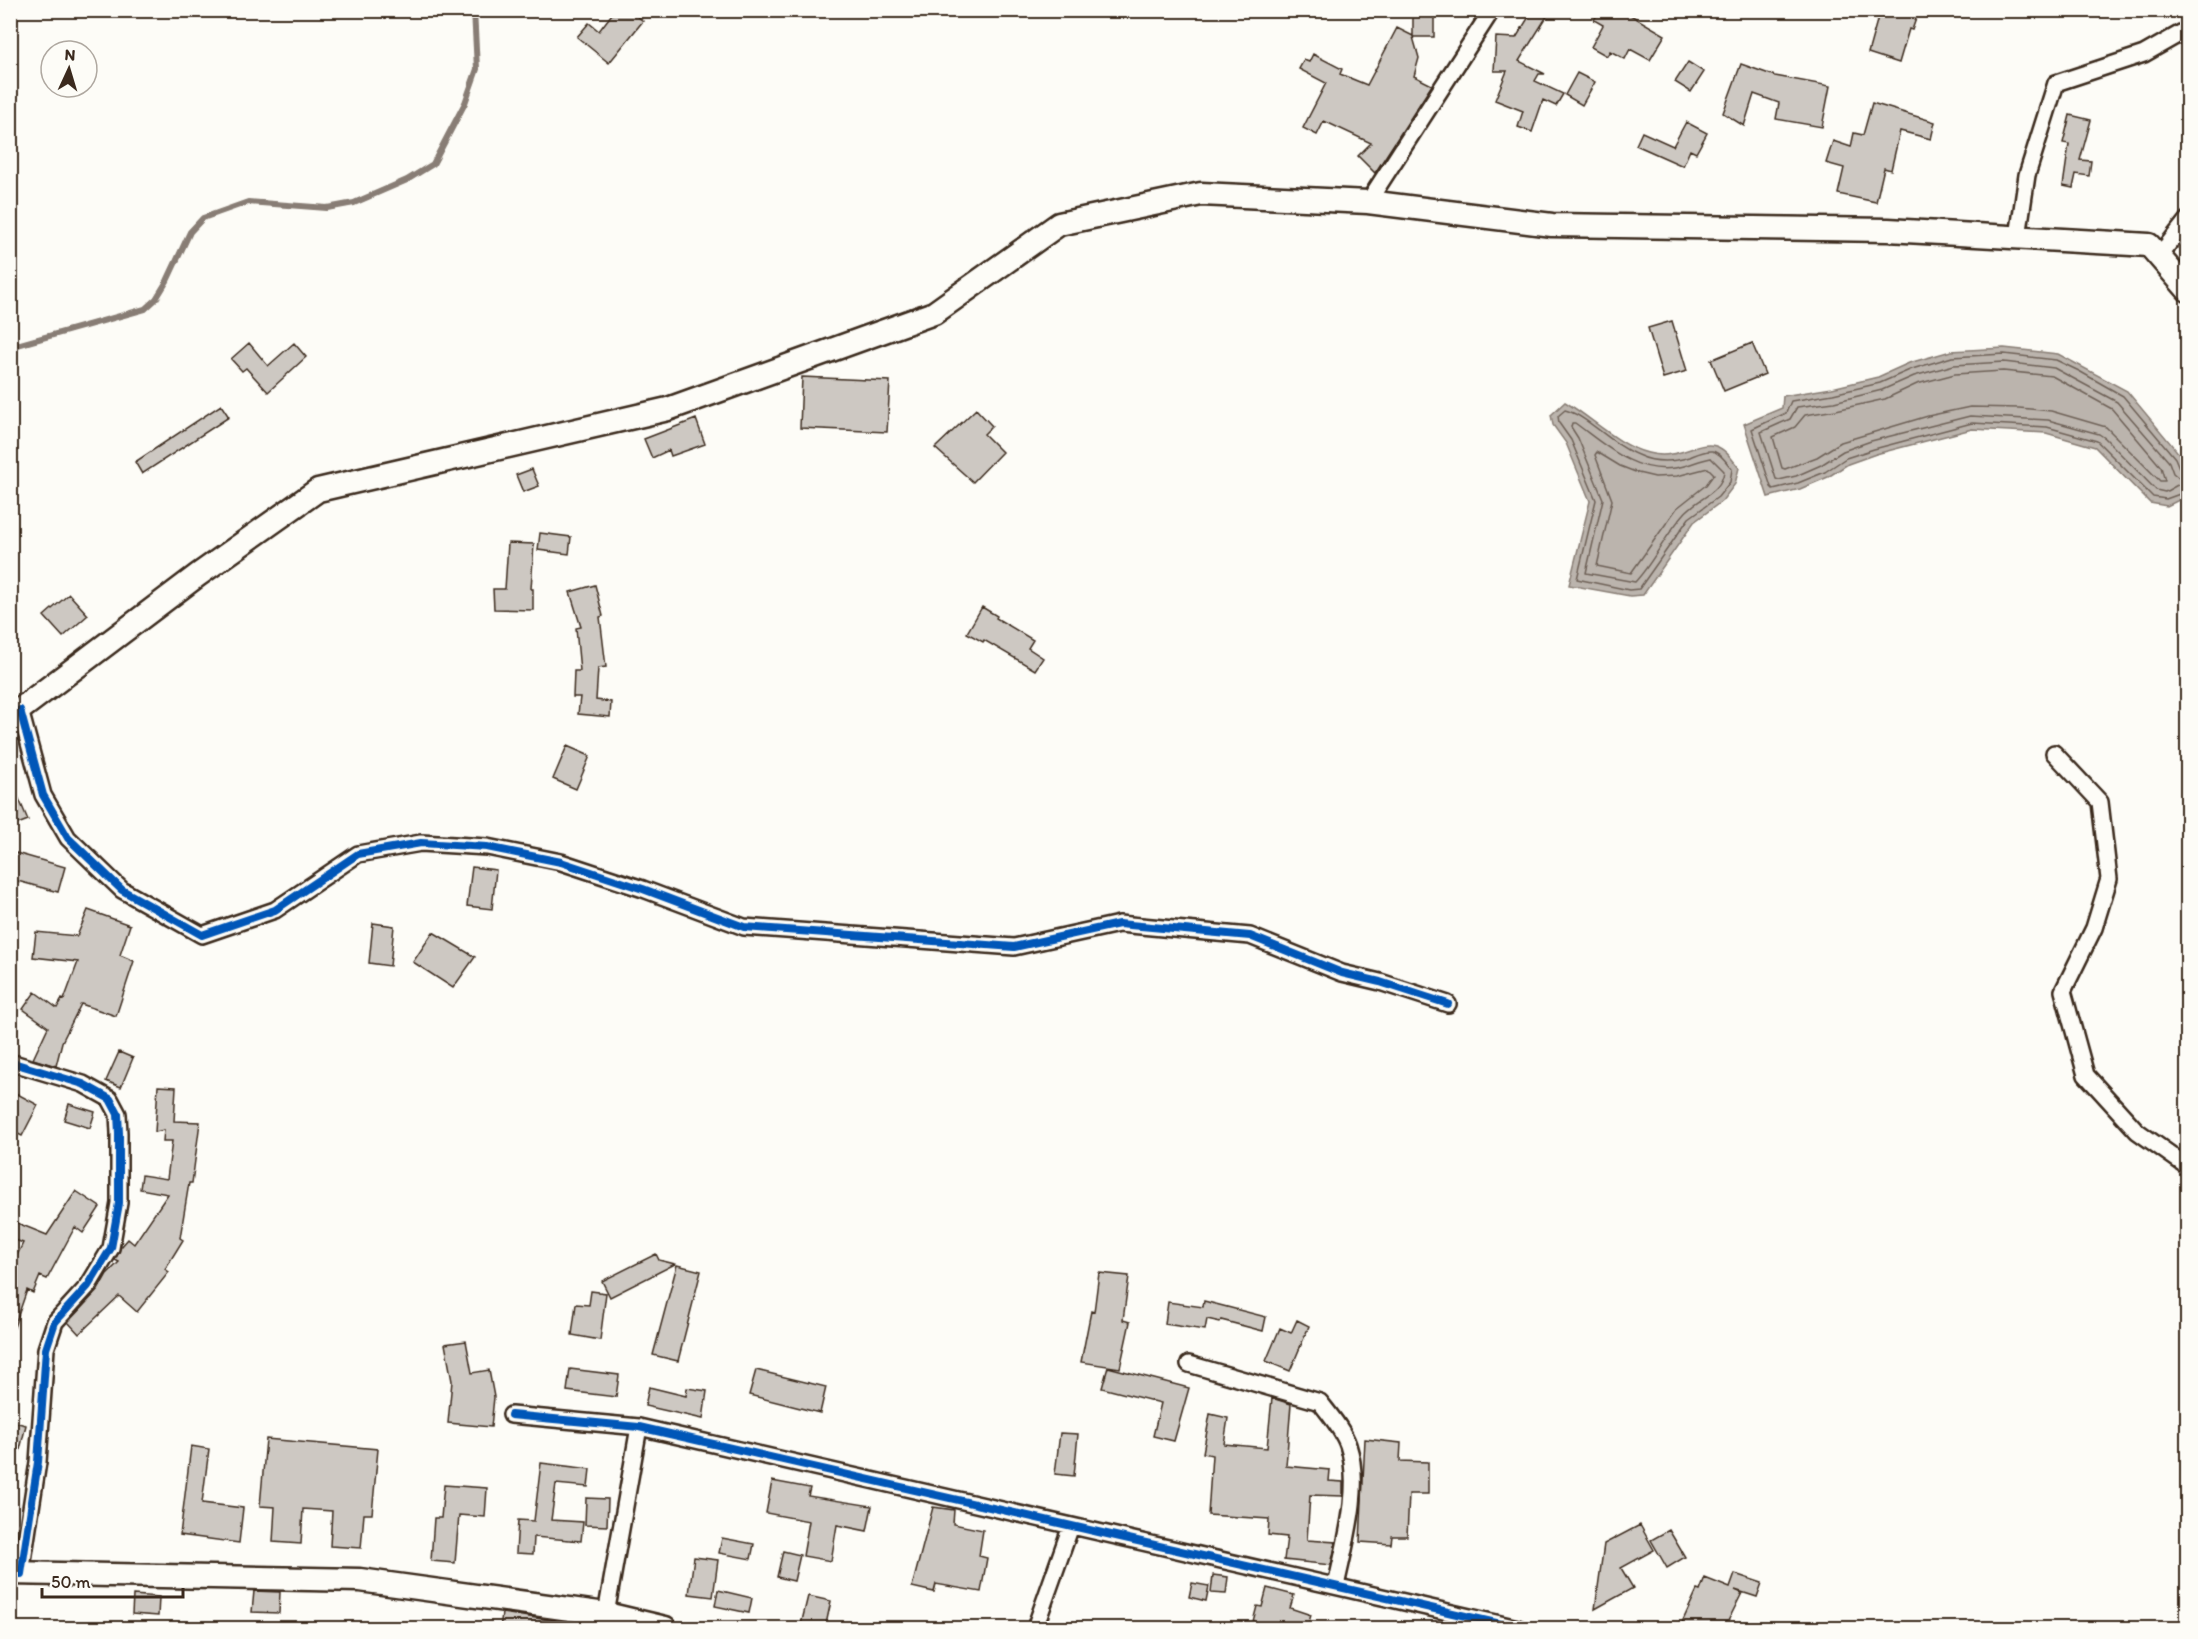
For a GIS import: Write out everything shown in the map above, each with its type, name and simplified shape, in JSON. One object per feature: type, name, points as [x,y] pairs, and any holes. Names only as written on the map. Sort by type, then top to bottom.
[{"type":"main road","points":[[15,713],[198,575],[318,490],[668,409],[934,313],[1059,224],[1201,194],[1368,202],[1552,225],[1888,230],[2149,245],[2187,290]]},
{"type":"main road","points":[[16,1574],[360,1580],[606,1614],[665,1629]]},
{"type":"street","points":[[1368,202],[1492,10]]},
{"type":"street","points":[[2018,237],[2027,175],[2056,83],[2144,54],[2187,29]]},
{"type":"street","points":[[2159,256],[2187,219]]},
{"type":"street","points":[[15,713],[43,795],[68,838],[122,890],[202,935],[276,910],[358,854],[421,843],[487,847],[561,862],[643,889],[744,927],[1014,947],[1119,924],[1250,936],[1342,973],[1380,982],[1448,1004]]},
{"type":"street","points":[[2054,753],[2100,802],[2109,879],[2094,928],[2062,991],[2086,1075],[2137,1131],[2187,1167]]},
{"type":"street","points":[[10,1062],[83,1084],[110,1099],[118,1114],[119,1133],[119,1203],[111,1248],[88,1286],[55,1322],[46,1349],[38,1462],[16,1574]]},
{"type":"street","points":[[1189,1364],[1320,1402],[1330,1414],[1348,1444],[1353,1472],[1351,1510],[1336,1586]]},
{"type":"street","points":[[511,1414],[639,1427],[1336,1586],[1492,1625],[1518,1629]]},
{"type":"street","points":[[606,1614],[639,1427]]},
{"type":"street","points":[[1035,1629],[1071,1526]]},
{"type":"water","points":[[2004,348],[2058,354],[2127,391],[2181,456],[2187,474],[2187,496],[2167,506],[2150,503],[2095,447],[2046,433],[1972,429],[1876,454],[1848,464],[1828,477],[1800,489],[1768,497],[1744,424],[1782,408],[1783,396],[1878,377],[1909,363],[1951,351]]},
{"type":"water","points":[[1565,402],[1616,438],[1637,449],[1665,455],[1709,445],[1726,452],[1739,468],[1735,484],[1722,501],[1694,522],[1643,595],[1630,596],[1569,585],[1590,501],[1566,443],[1553,425],[1551,415]]},
{"type":"building","points":[[615,10],[630,10],[643,21],[609,63],[577,37],[589,23],[599,31]]},
{"type":"building","points":[[1413,10],[1434,10],[1434,37],[1413,37],[1419,58],[1414,76],[1432,85],[1375,173],[1358,156],[1371,143],[1324,121],[1317,135],[1303,128],[1326,83],[1299,69],[1304,60],[1309,62],[1313,54],[1342,69],[1340,74],[1367,85],[1397,28],[1413,36]]},
{"type":"building","points":[[1533,10],[1551,10],[1519,61],[1545,74],[1539,74],[1535,81],[1563,94],[1556,106],[1543,100],[1532,132],[1518,127],[1523,111],[1495,100],[1507,71],[1494,71],[1496,37],[1516,38]]},
{"type":"building","points":[[1600,10],[1622,10],[1665,35],[1650,60],[1630,49],[1625,59],[1610,51],[1607,56],[1591,47],[1603,25],[1594,20]]},
{"type":"building","points":[[1880,10],[1919,10],[1912,30],[1909,29],[1899,63],[1868,53]]},
{"type":"building","points":[[1688,62],[1704,72],[1691,92],[1675,82]]},
{"type":"building","points":[[1741,64],[1775,76],[1830,86],[1822,127],[1776,119],[1779,103],[1754,94],[1744,126],[1723,113]]},
{"type":"building","points":[[1577,73],[1595,82],[1582,105],[1565,95]]},
{"type":"building","points":[[1872,103],[1935,122],[1931,139],[1900,131],[1891,170],[1884,168],[1876,202],[1838,194],[1844,168],[1826,163],[1833,141],[1851,147],[1854,133],[1863,135]]},
{"type":"building","points":[[2070,115],[2091,120],[2080,160],[2091,161],[2089,176],[2076,174],[2073,188],[2063,186],[2069,144],[2063,143]]},
{"type":"building","points":[[1686,122],[1707,133],[1696,153],[1690,150],[1683,166],[1636,145],[1642,132],[1673,146]]},
{"type":"building","points":[[1672,321],[1687,371],[1663,378],[1648,328]]},
{"type":"building","points":[[249,343],[268,366],[294,343],[306,357],[268,392],[246,368],[242,371],[231,359]]},
{"type":"building","points":[[1752,343],[1765,374],[1724,391],[1711,360]]},
{"type":"building","points":[[802,377],[890,381],[887,432],[800,428]]},
{"type":"building","points":[[221,405],[229,417],[142,474],[135,462]]},
{"type":"building","points":[[976,409],[992,426],[984,434],[1002,452],[973,482],[935,448]]},
{"type":"building","points":[[696,419],[705,444],[671,456],[669,450],[652,458],[644,439]]},
{"type":"building","points":[[532,469],[539,486],[523,492],[516,475]]},
{"type":"building","points":[[540,533],[571,537],[569,554],[538,550]]},
{"type":"building","points":[[508,543],[534,544],[531,589],[533,589],[533,610],[494,609],[493,589],[505,589]]},
{"type":"building","points":[[595,585],[603,616],[600,617],[606,667],[598,668],[596,700],[611,702],[610,717],[578,714],[580,697],[573,697],[574,671],[580,671],[576,628],[581,627],[570,592]]},
{"type":"building","points":[[69,594],[88,615],[63,637],[44,616]]},
{"type":"building","points":[[982,607],[1033,640],[1028,648],[1043,658],[1035,670],[984,640],[983,642],[967,633]]},
{"type":"building","points":[[567,746],[590,756],[576,789],[553,779]]},
{"type":"building","points":[[10,778],[28,820],[10,827]]},
{"type":"building","points":[[16,853],[65,867],[58,892],[10,879]]},
{"type":"building","points":[[472,867],[496,870],[492,909],[467,906]]},
{"type":"building","points":[[88,910],[130,925],[120,955],[134,961],[116,1016],[81,1004],[62,1042],[56,1066],[33,1059],[48,1027],[23,1009],[35,992],[57,1008],[62,999],[64,1000],[78,962],[33,957],[36,932],[77,936]]},
{"type":"building","points":[[373,923],[394,926],[390,966],[369,963]]},
{"type":"building","points":[[433,932],[475,957],[453,988],[413,962]]},
{"type":"building","points":[[119,1052],[133,1058],[121,1087],[106,1081]]},
{"type":"building","points":[[158,1086],[176,1087],[174,1121],[200,1122],[192,1183],[189,1183],[180,1238],[183,1240],[165,1269],[169,1272],[137,1312],[119,1296],[79,1334],[68,1322],[98,1290],[107,1274],[119,1262],[115,1260],[121,1247],[128,1239],[134,1244],[168,1194],[140,1189],[142,1175],[167,1179],[172,1141],[163,1141],[164,1130],[155,1132]]},
{"type":"building","points":[[10,1090],[38,1105],[22,1136],[10,1130]]},
{"type":"building","points":[[69,1104],[95,1112],[90,1128],[64,1120]]},
{"type":"building","points":[[76,1191],[100,1207],[83,1233],[75,1227],[47,1279],[40,1276],[33,1293],[27,1290],[13,1330],[10,1330],[10,1270],[23,1243],[10,1238],[10,1220],[47,1235]]},
{"type":"building","points":[[656,1254],[659,1260],[675,1264],[610,1297],[602,1281]]},
{"type":"building","points":[[677,1265],[701,1271],[678,1361],[653,1355]]},
{"type":"building","points":[[1099,1273],[1129,1276],[1123,1320],[1130,1322],[1120,1368],[1081,1362],[1091,1311],[1094,1312]]},
{"type":"building","points":[[591,1291],[606,1293],[600,1340],[572,1335],[576,1304],[589,1305]]},
{"type":"building","points":[[1204,1301],[1266,1317],[1263,1331],[1221,1320],[1220,1322],[1207,1319],[1205,1330],[1165,1324],[1168,1302],[1203,1307]]},
{"type":"building","points":[[1297,1320],[1309,1326],[1290,1371],[1266,1361],[1280,1328],[1291,1333]]},
{"type":"building","points":[[466,1341],[472,1373],[489,1370],[494,1397],[491,1427],[448,1423],[452,1381],[445,1344]]},
{"type":"building","points":[[1108,1367],[1189,1388],[1174,1441],[1153,1436],[1161,1403],[1102,1388]]},
{"type":"building","points":[[570,1369],[619,1375],[616,1397],[567,1391]]},
{"type":"building","points":[[756,1370],[826,1387],[820,1413],[749,1395]]},
{"type":"building","points":[[649,1387],[686,1396],[687,1388],[707,1391],[703,1419],[645,1406]]},
{"type":"building","points":[[1272,1398],[1291,1404],[1286,1466],[1330,1470],[1329,1481],[1343,1482],[1343,1496],[1310,1495],[1307,1540],[1336,1542],[1331,1565],[1284,1560],[1287,1537],[1268,1535],[1269,1519],[1208,1515],[1212,1455],[1203,1453],[1210,1414],[1228,1418],[1224,1444],[1267,1448]]},
{"type":"building","points":[[10,1421],[26,1425],[16,1466],[10,1465]]},
{"type":"building","points":[[1060,1433],[1078,1434],[1074,1476],[1055,1474]]},
{"type":"building","points":[[266,1439],[378,1449],[372,1514],[364,1514],[361,1548],[330,1546],[332,1511],[303,1509],[301,1544],[273,1542],[275,1507],[260,1506]]},
{"type":"building","points":[[1365,1439],[1401,1443],[1400,1461],[1428,1462],[1428,1494],[1409,1494],[1407,1536],[1392,1536],[1391,1544],[1360,1542]]},
{"type":"building","points":[[191,1446],[209,1449],[202,1503],[243,1508],[239,1543],[180,1535]]},
{"type":"building","points":[[541,1463],[590,1469],[588,1487],[556,1484],[551,1520],[583,1522],[581,1541],[534,1537],[533,1554],[516,1553],[518,1520],[534,1521]]},
{"type":"building","points":[[772,1481],[810,1488],[808,1496],[872,1506],[867,1531],[837,1525],[831,1561],[803,1556],[809,1521],[766,1513]]},
{"type":"building","points":[[444,1485],[487,1488],[485,1517],[459,1515],[455,1563],[431,1561],[434,1518],[441,1518]]},
{"type":"building","points":[[586,1498],[608,1499],[607,1526],[585,1525]]},
{"type":"building","points":[[933,1507],[954,1510],[953,1524],[983,1530],[979,1556],[987,1558],[981,1592],[936,1584],[934,1592],[912,1587]]},
{"type":"building","points":[[1640,1525],[1654,1550],[1621,1568],[1633,1588],[1595,1609],[1604,1544]]},
{"type":"building","points":[[1669,1530],[1685,1557],[1667,1568],[1651,1540]]},
{"type":"building","points":[[722,1538],[754,1544],[751,1559],[719,1553]]},
{"type":"building","points":[[783,1551],[800,1555],[794,1581],[777,1577]]},
{"type":"building","points":[[694,1557],[718,1560],[713,1597],[689,1594]]},
{"type":"building","points":[[1735,1574],[1762,1583],[1757,1597],[1735,1590],[1742,1593],[1724,1629],[1679,1629],[1705,1578],[1730,1588]]},
{"type":"building","points":[[1213,1575],[1228,1577],[1226,1594],[1211,1593]]},
{"type":"building","points":[[1192,1583],[1209,1586],[1206,1601],[1189,1597]]},
{"type":"building","points":[[1267,1588],[1294,1595],[1290,1608],[1311,1615],[1307,1629],[1251,1629],[1257,1606],[1262,1607]]},
{"type":"building","points":[[718,1590],[752,1598],[749,1613],[715,1606]]},
{"type":"building","points":[[254,1591],[280,1592],[279,1613],[252,1612]]},
{"type":"building","points":[[133,1595],[159,1597],[158,1616],[132,1614]]},
{"type":"building","points":[[808,1596],[831,1601],[825,1629],[800,1629]]},
{"type":"building","points":[[502,1613],[556,1621],[555,1629],[500,1629]]},
{"type":"waterway","points":[[10,347],[145,309],[156,299],[190,232],[203,218],[248,202],[327,208],[354,203],[407,180],[433,164],[465,103],[477,69],[474,10]]},
{"type":"cycle path","points":[[20,710],[43,795],[68,838],[122,890],[202,935],[275,910],[358,854],[421,843],[487,847],[561,862],[643,889],[744,927],[1014,947],[1119,924],[1250,936],[1342,973],[1380,982],[1448,1004]]},
{"type":"cycle path","points":[[10,1062],[83,1084],[110,1099],[118,1114],[119,1133],[119,1203],[111,1248],[88,1286],[55,1322],[46,1349],[38,1462],[21,1574]]},
{"type":"cycle path","points":[[511,1415],[639,1427],[1518,1628]]}]
